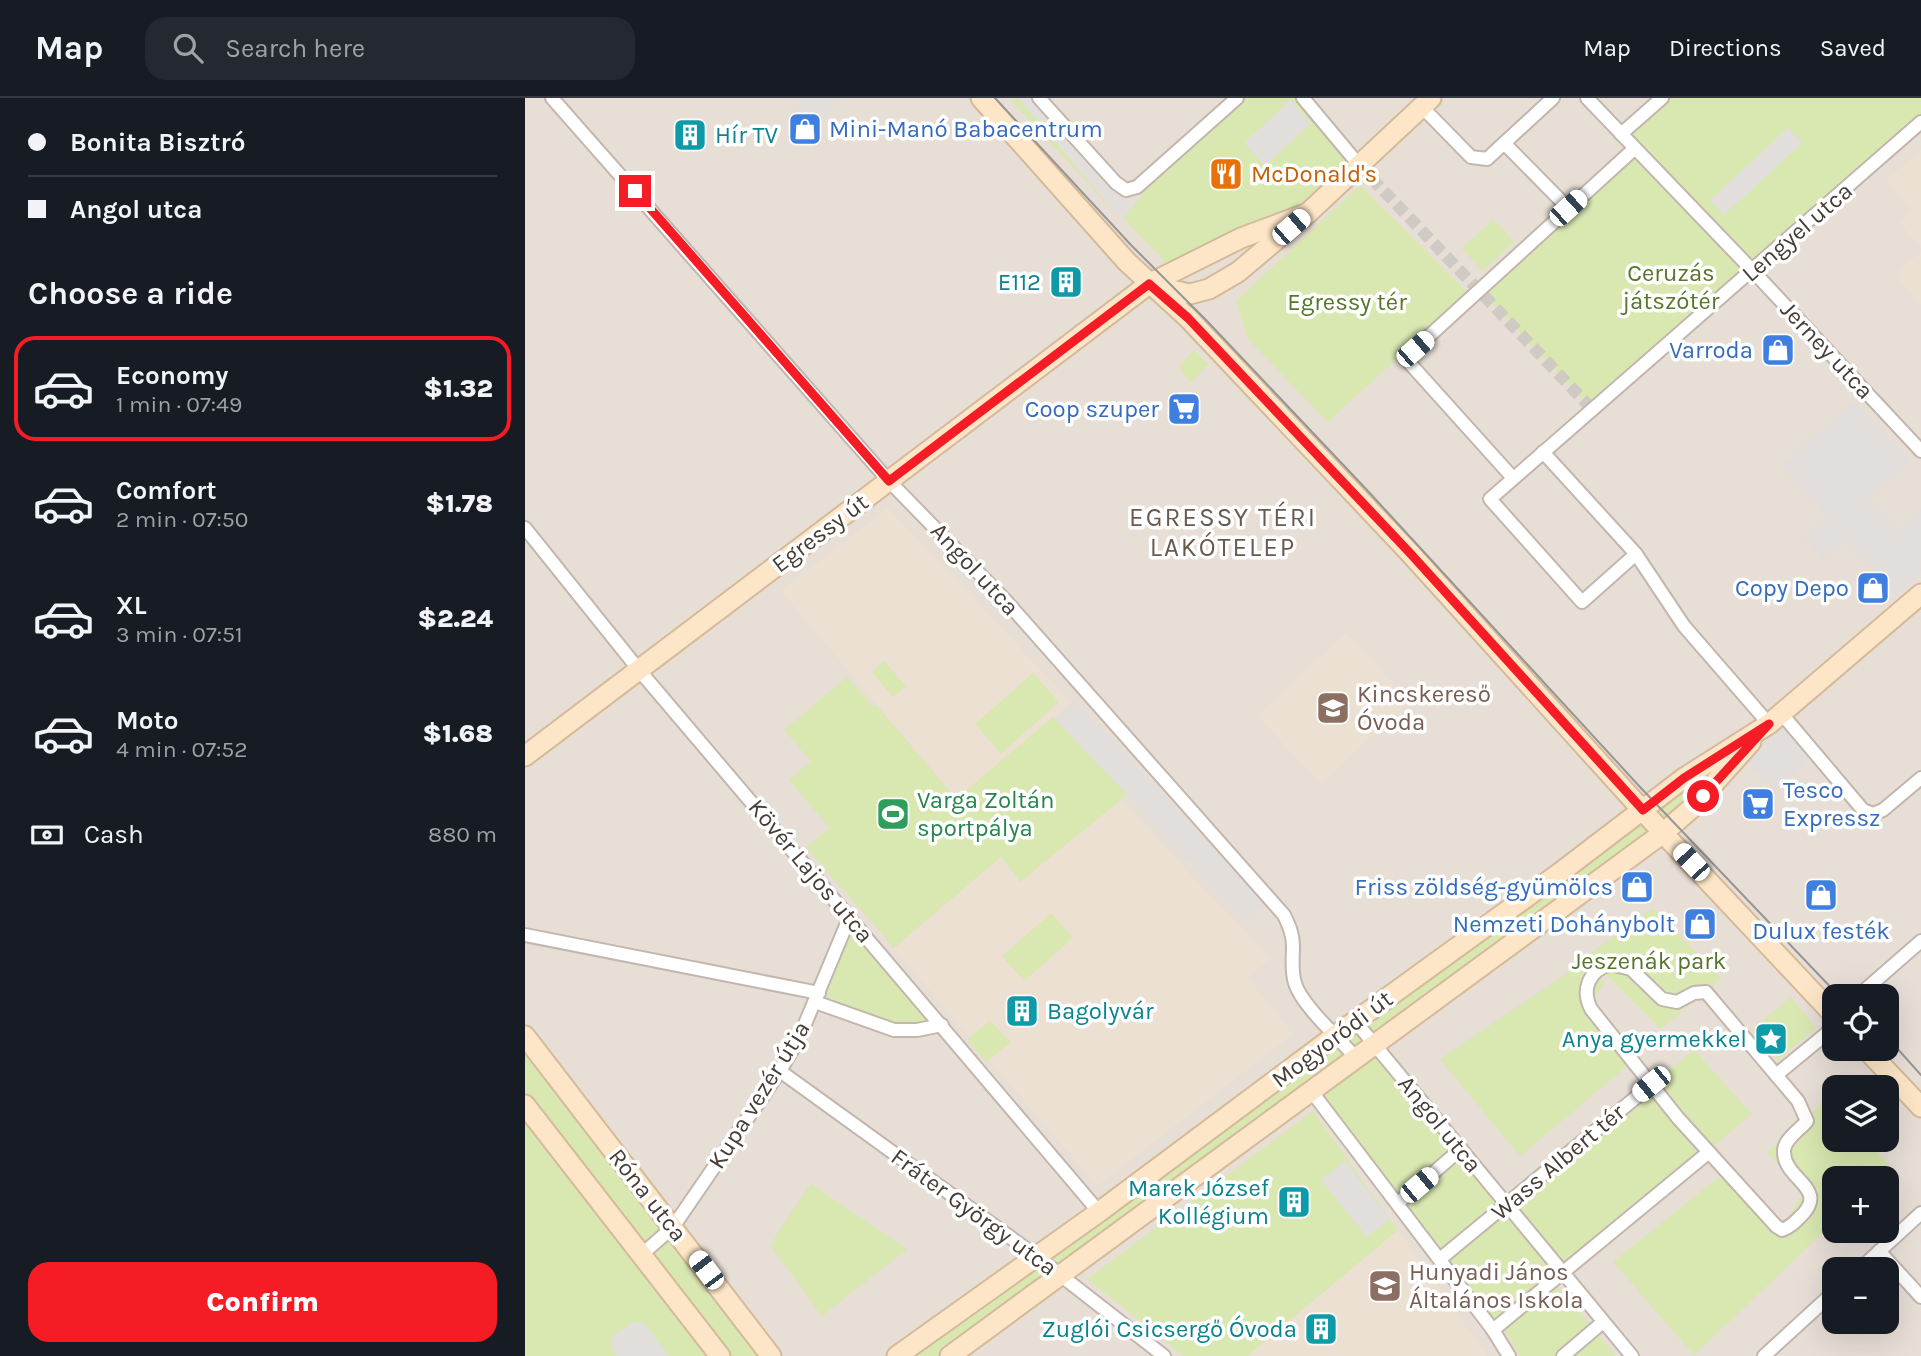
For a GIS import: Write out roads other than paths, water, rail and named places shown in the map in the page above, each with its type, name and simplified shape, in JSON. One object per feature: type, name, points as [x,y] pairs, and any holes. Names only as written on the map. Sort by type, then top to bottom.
[{"type":"street","name":"Angol utca","points":[[552,98],[889,481],[1006,601],[1284,915],[1294,943],[1292,972],[1296,987],[1303,999],[1357,1059]]},
{"type":"street","points":[[981,98],[1149,284],[1188,318],[1409,552],[1663,832],[1822,1002]]},
{"type":"street","points":[[1039,98],[1121,187],[1132,190],[1237,98]]},
{"type":"street","points":[[1303,98],[1359,165]]},
{"type":"street","points":[[1553,98],[1504,144],[1568,208]]},
{"type":"street","name":"Jerney utca","points":[[1587,98],[1921,451]]},
{"type":"street","points":[[1621,134],[1662,98]]},
{"type":"street","name":"Egressy út","points":[[1149,284],[1190,294],[1209,289],[1227,279],[1308,213],[1427,102],[1471,157],[1487,159],[1504,144]]},
{"type":"street","name":"Lengyel utca","points":[[1636,554],[1582,602],[1490,499],[1921,122]]},
{"type":"street","points":[[1513,478],[1405,358],[1634,149]]},
{"type":"street","name":"Egressy út","points":[[525,756],[1149,284],[1241,238],[1308,213]]},
{"type":"street","points":[[1241,238],[1258,239],[1261,246],[1257,256]]},
{"type":"street","points":[[1543,452],[1636,554],[1684,626],[1863,810],[1873,814],[1882,810],[1921,778]]},
{"type":"street","name":"Kövér Lajos utca","points":[[525,528],[639,670],[1099,1212]]},
{"type":"street","name":"Mogyoródi út","points":[[897,1356],[1099,1212],[1684,778],[1775,718],[1921,594]]},
{"type":"street","name":"Mogyoródi út","points":[[950,1356],[1663,832],[1693,807],[1775,718]]},
{"type":"street","name":"Kupa vezér útja","points":[[640,1256],[673,1227],[780,1071],[800,1036],[850,916]]},
{"type":"street","points":[[525,935],[817,997],[894,1030],[918,1030],[942,1025]]},
{"type":"street","points":[[1872,984],[1921,941]]},
{"type":"street","points":[[1610,964],[1631,969],[1662,999],[1677,1002],[1694,993],[1706,992],[1776,1075],[1798,1101],[1807,1121],[1785,1144],[1784,1155],[1812,1201],[1809,1209],[1789,1228],[1782,1230],[1709,1152],[1651,1084],[1588,1003],[1587,984],[1600,967],[1610,964]]},
{"type":"street","name":"Angol utca","points":[[1355,1021],[1632,1356]]},
{"type":"street","name":"Róna utca","points":[[525,1036],[771,1356]]},
{"type":"street","points":[[1776,1075],[1822,1037]]},
{"type":"street","points":[[1877,1061],[1921,1107]]},
{"type":"street","name":"Fráter György utca","points":[[780,1071],[1036,1256],[1164,1356]]},
{"type":"street","name":"Wass Albert tér","points":[[1440,1259],[1651,1084]]},
{"type":"street","points":[[1312,1092],[1493,1329],[1509,1356]]},
{"type":"street","name":"Róna utca","points":[[525,1105],[720,1356]]},
{"type":"street","points":[[1398,1203],[1461,1149]]},
{"type":"street","points":[[1493,1329],[1709,1152]]},
{"type":"street","points":[[1873,1257],[1921,1213]]},
{"type":"street","points":[[1879,1251],[1921,1297]]},
{"type":"street","points":[[1764,1356],[1822,1303]]},
{"type":"street","points":[[1563,1356],[1604,1322]]},
{"type":"tunnel","points":[[1359,165],[1592,409]]},
{"type":"tram line","points":[[995,98],[1131,245],[1367,490],[1640,787],[1828,984]]},
{"type":"tram line","points":[[1899,1050],[1921,1075]]},
{"type":"place","name":"Mini-Manó Babacentrum","points":[[805,129]]},
{"type":"place","name":"Hír TV","points":[[690,135]]},
{"type":"place","name":"McDonald's","points":[[1226,174]]},
{"type":"place","name":"E112","points":[[1066,282]]},
{"type":"place","name":"Varroda","points":[[1778,350]]},
{"type":"place","name":"Coop szuper","points":[[1184,409]]},
{"type":"place","name":"Copy Depo","points":[[1873,588]]},
{"type":"place","name":"Kincskereső Óvoda","points":[[1333,708]]},
{"type":"place","name":"Tesco Expressz","points":[[1758,804]]},
{"type":"place","name":"Varga Zoltán sportpálya","points":[[893,814]]},
{"type":"place","name":"Friss zöldség-gyümölcs","points":[[1637,887]]},
{"type":"place","name":"Dulux festék","points":[[1821,895]]},
{"type":"place","name":"Nemzeti Dohánybolt","points":[[1700,924]]},
{"type":"place","name":"Bagolyvár","points":[[1022,1011]]},
{"type":"place","name":"Anya gyermekkel","points":[[1771,1039]]},
{"type":"place","name":"Marek József Kollégium","points":[[1294,1202]]},
{"type":"place","name":"Hunyadi János Általános Iskola","points":[[1385,1286]]},
{"type":"place","name":"Zuglói Csicsergő Óvoda","points":[[1321,1329]]},
{"type":"district","name":"EGRESSY TÉRI LAKÓTELEP","points":[[1223,532]]},
{"type":"park label","name":"Ceruzás játszótér","points":[[1671,287]]},
{"type":"park label","name":"Egressy tér","points":[[1347,302]]},
{"type":"park label","name":"Jeszenák park","points":[[1649,961]]}]
